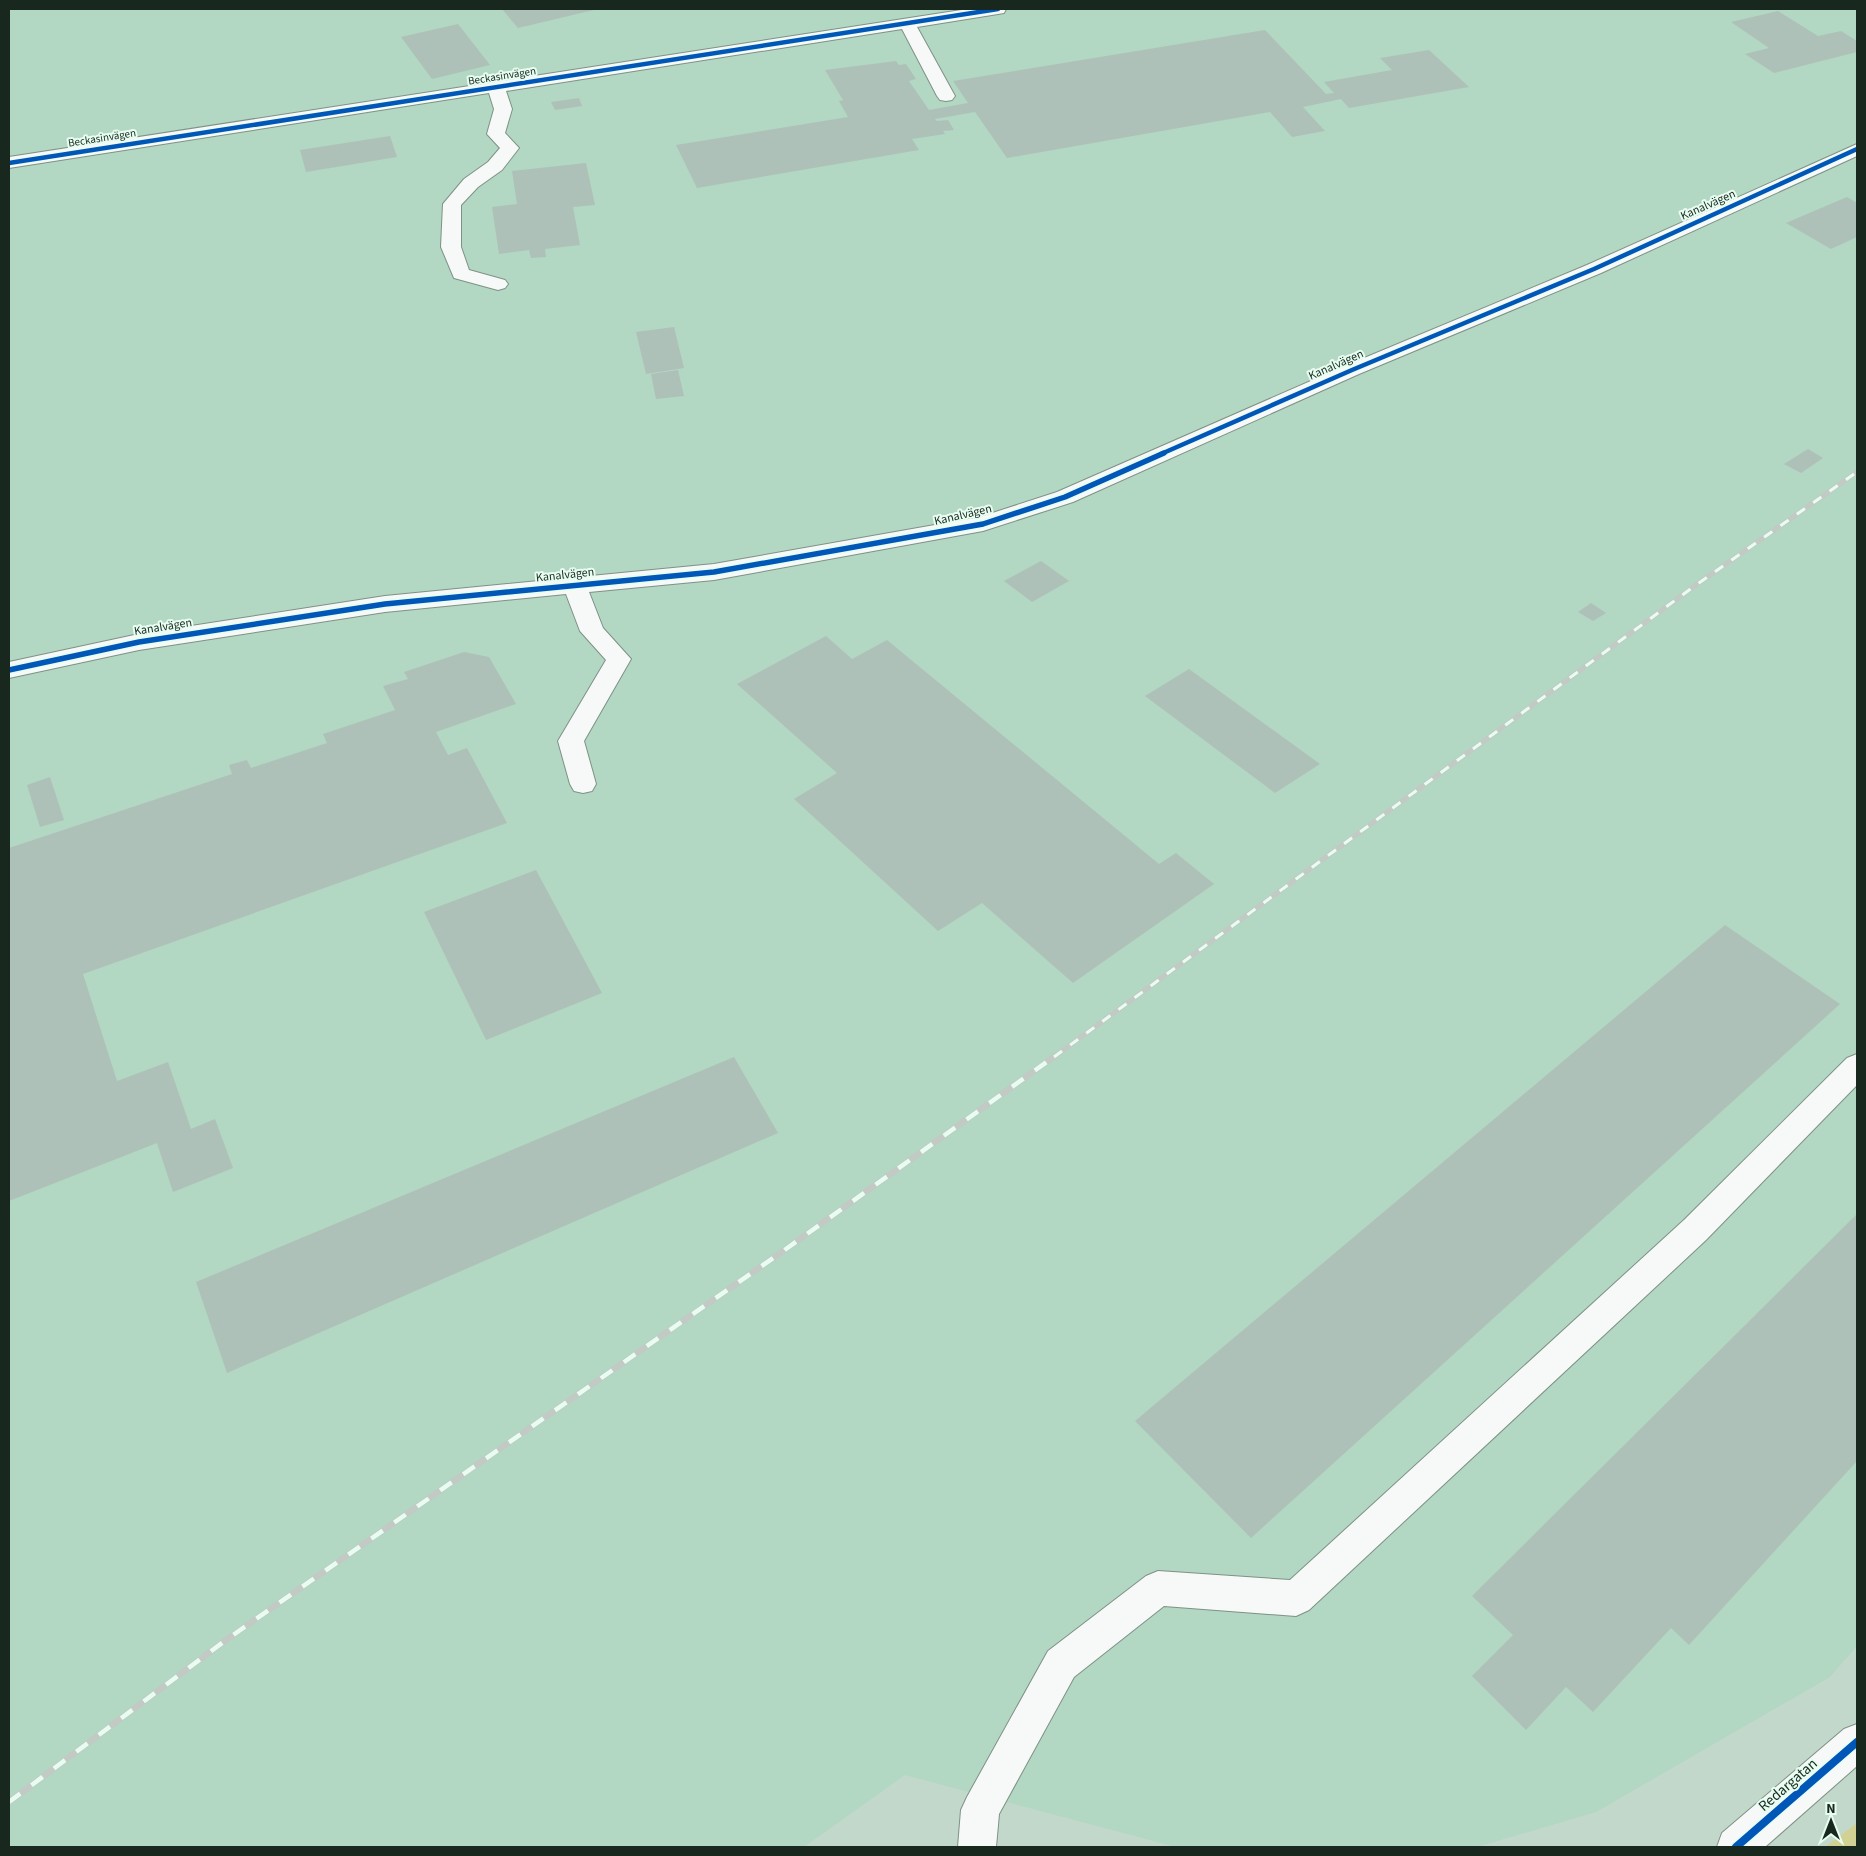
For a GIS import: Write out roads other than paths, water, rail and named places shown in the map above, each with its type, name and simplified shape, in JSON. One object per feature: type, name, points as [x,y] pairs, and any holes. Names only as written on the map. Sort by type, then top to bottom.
[{"type":"street","name":"Beckasinvägen","points":[[9,163],[998,9]]},
{"type":"street","points":[[907,23],[946,96]]},
{"type":"street","points":[[496,87],[503,109],[496,134],[510,148],[495,166],[471,183],[452,204],[451,247],[461,274],[498,284]]},
{"type":"street","name":"Kanalvägen","points":[[9,670],[139,642],[385,604],[714,572],[874,545],[983,524],[1065,497],[1352,370],[1594,269],[1857,150]]},
{"type":"street","points":[[575,586],[592,631],[619,659],[571,741],[583,784]]},
{"type":"street","points":[[977,1847],[980,1810],[1061,1664],[1158,1588],[1296,1598],[1695,1230],[1857,1066]]},
{"type":"street","name":"Redargatan","points":[[1736,1847],[1857,1742]]},
{"type":"railway","points":[[1054,1057],[1696,585],[1857,472]]},
{"type":"railway","points":[[9,1802],[226,1640],[786,1249],[1055,1056]]}]
